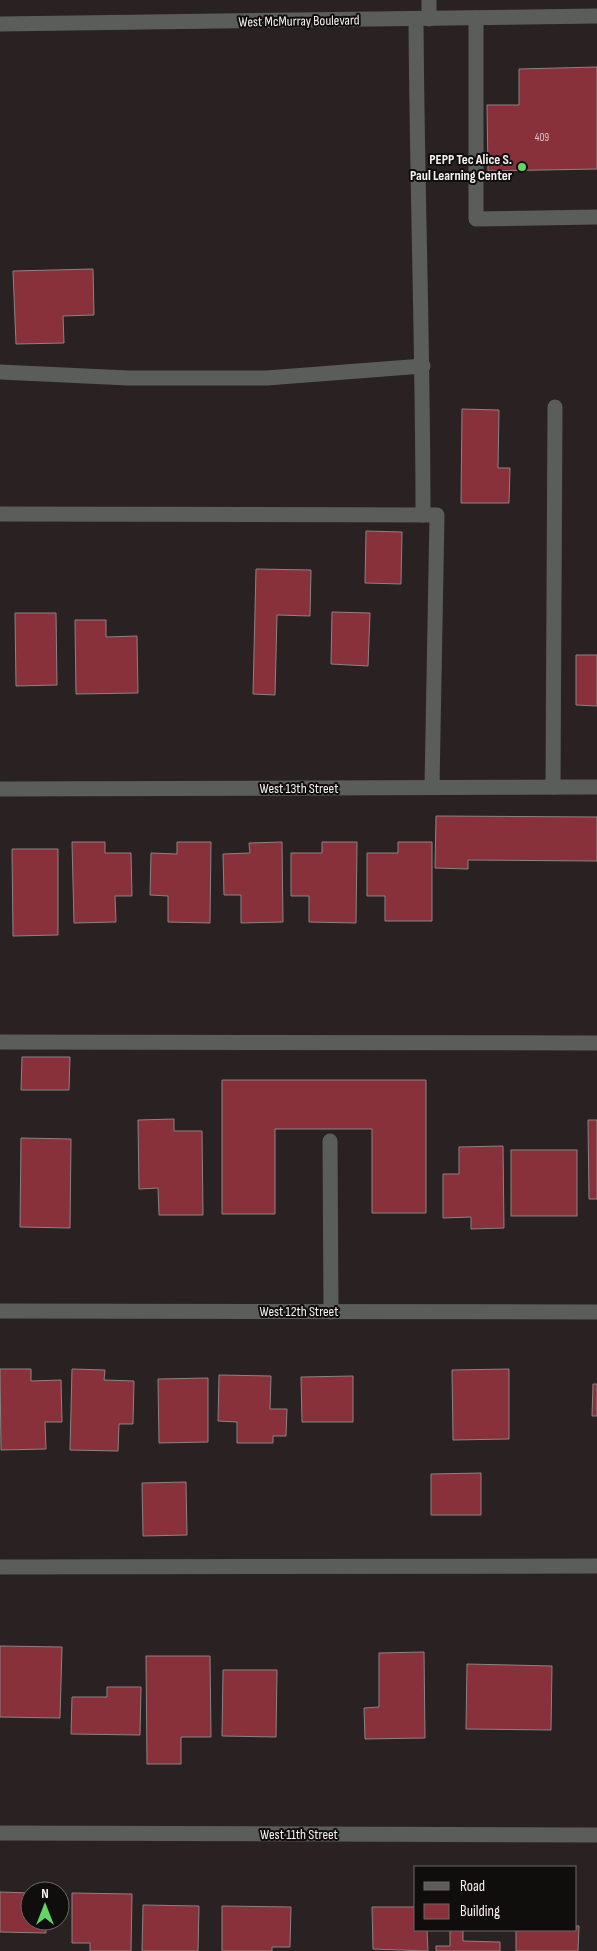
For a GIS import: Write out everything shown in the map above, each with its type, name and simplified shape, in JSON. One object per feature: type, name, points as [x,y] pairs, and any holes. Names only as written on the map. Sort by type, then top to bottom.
[{"type":"street","points":[[423,515],[423,366],[418,206],[423,19],[429,0]]},
{"type":"street","name":"West McMurray Boulevard","points":[[0,24],[597,16]]},
{"type":"street","points":[[476,18],[476,218],[597,217]]},
{"type":"street","points":[[0,372],[128,378],[267,378],[423,366]]},
{"type":"street","points":[[553,787],[555,407]]},
{"type":"street","points":[[0,514],[437,515],[432,787]]},
{"type":"street","name":"West 13th Street","points":[[0,789],[597,787]]},
{"type":"street","points":[[0,1042],[597,1043]]},
{"type":"street","points":[[330,1141],[330,1312]]},
{"type":"street","name":"West 12th Street","points":[[0,1311],[597,1312]]},
{"type":"street","points":[[0,1567],[597,1566]]},
{"type":"street","name":"West 11th Street","points":[[0,1833],[597,1835]]},
{"type":"building","points":[[597,67],[597,169],[488,171],[487,105],[519,105],[519,69]]},
{"type":"building","points":[[93,269],[94,315],[63,316],[64,343],[16,344],[13,271]]},
{"type":"building","points":[[462,409],[499,410],[498,468],[510,468],[509,503],[461,503]]},
{"type":"building","points":[[366,531],[402,532],[401,584],[365,583]]},
{"type":"building","points":[[256,569],[311,570],[310,616],[277,615],[275,695],[253,694]]},
{"type":"building","points":[[332,612],[370,613],[368,666],[331,664]]},
{"type":"building","points":[[15,613],[56,613],[57,685],[16,686]]},
{"type":"building","points":[[75,620],[106,620],[106,637],[137,636],[138,693],[76,694]]},
{"type":"building","points":[[576,655],[597,655],[597,706],[576,705]]},
{"type":"building","points":[[436,816],[597,817],[597,861],[468,860],[468,869],[435,868]]},
{"type":"building","points":[[72,842],[105,842],[105,853],[131,853],[132,896],[115,896],[116,922],[74,923]]},
{"type":"building","points":[[177,842],[211,842],[210,923],[168,922],[168,896],[150,895],[151,853],[177,854]]},
{"type":"building","points":[[282,842],[283,922],[241,923],[241,895],[224,895],[223,854],[250,853],[249,843]]},
{"type":"building","points":[[322,842],[357,842],[356,923],[309,922],[309,896],[291,896],[291,853],[322,853]]},
{"type":"building","points":[[398,842],[432,842],[432,921],[385,921],[385,896],[367,896],[367,853],[398,853]]},
{"type":"building","points":[[12,849],[58,849],[58,935],[13,936]]},
{"type":"building","points":[[22,1057],[70,1057],[69,1090],[21,1090]]},
{"type":"building","points":[[222,1080],[426,1080],[426,1213],[372,1213],[372,1129],[275,1129],[275,1214],[222,1214]]},
{"type":"building","points":[[174,1119],[174,1131],[202,1131],[203,1215],[159,1215],[158,1188],[139,1189],[138,1120]]},
{"type":"building","points":[[588,1120],[597,1120],[597,1199],[589,1199]]},
{"type":"building","points":[[21,1138],[71,1139],[70,1228],[20,1227]]},
{"type":"building","points":[[503,1146],[504,1228],[471,1229],[471,1217],[443,1218],[443,1174],[459,1174],[459,1147]]},
{"type":"building","points":[[511,1150],[577,1150],[577,1216],[511,1216]]},
{"type":"building","points":[[0,1369],[31,1369],[31,1381],[61,1380],[62,1422],[45,1422],[46,1449],[1,1450]]},
{"type":"building","points":[[72,1369],[105,1370],[104,1380],[134,1381],[133,1424],[119,1424],[118,1451],[70,1450]]},
{"type":"building","points":[[509,1369],[509,1439],[453,1440],[452,1370]]},
{"type":"building","points":[[219,1375],[271,1376],[270,1409],[287,1409],[286,1436],[273,1436],[273,1443],[237,1443],[237,1422],[218,1421]]},
{"type":"building","points":[[353,1376],[353,1422],[302,1422],[301,1377]]},
{"type":"building","points":[[208,1378],[208,1442],[159,1443],[158,1379]]},
{"type":"building","points":[[593,1384],[597,1384],[597,1416],[592,1416]]},
{"type":"building","points":[[481,1473],[481,1515],[431,1515],[431,1474]]},
{"type":"building","points":[[186,1482],[187,1535],[143,1536],[142,1483]]},
{"type":"building","points":[[0,1646],[62,1647],[60,1718],[0,1717]]},
{"type":"building","points":[[424,1652],[425,1738],[365,1739],[364,1708],[379,1707],[379,1653]]},
{"type":"building","points":[[146,1656],[210,1656],[211,1737],[181,1737],[181,1764],[147,1764]]},
{"type":"building","points":[[467,1664],[552,1666],[551,1730],[466,1729]]},
{"type":"building","points":[[223,1670],[277,1670],[276,1737],[222,1736]]},
{"type":"building","points":[[107,1687],[141,1687],[140,1735],[71,1734],[72,1697],[107,1697]]},
{"type":"building","points":[[0,1892],[20,1893],[20,1931],[46,1931],[46,1933],[0,1932]]},
{"type":"building","points":[[72,1893],[132,1894],[131,1951],[90,1951],[90,1943],[72,1943]]},
{"type":"building","points":[[143,1905],[199,1906],[198,1951],[142,1951]]},
{"type":"building","points":[[222,1906],[291,1907],[290,1947],[272,1947],[272,1951],[222,1951]]},
{"type":"building","points":[[372,1907],[414,1907],[414,1931],[427,1931],[428,1951],[373,1949]]},
{"type":"building","points":[[577,1926],[579,1926],[578,1951],[516,1951],[516,1931],[577,1931]]},
{"type":"building","points":[[450,1931],[463,1931],[463,1941],[500,1942],[500,1951],[436,1951],[436,1946],[450,1946]]},
{"type":"place","name":"PEPP Tec Alice S. Paul Learning Center","points":[[522,167]]}]
